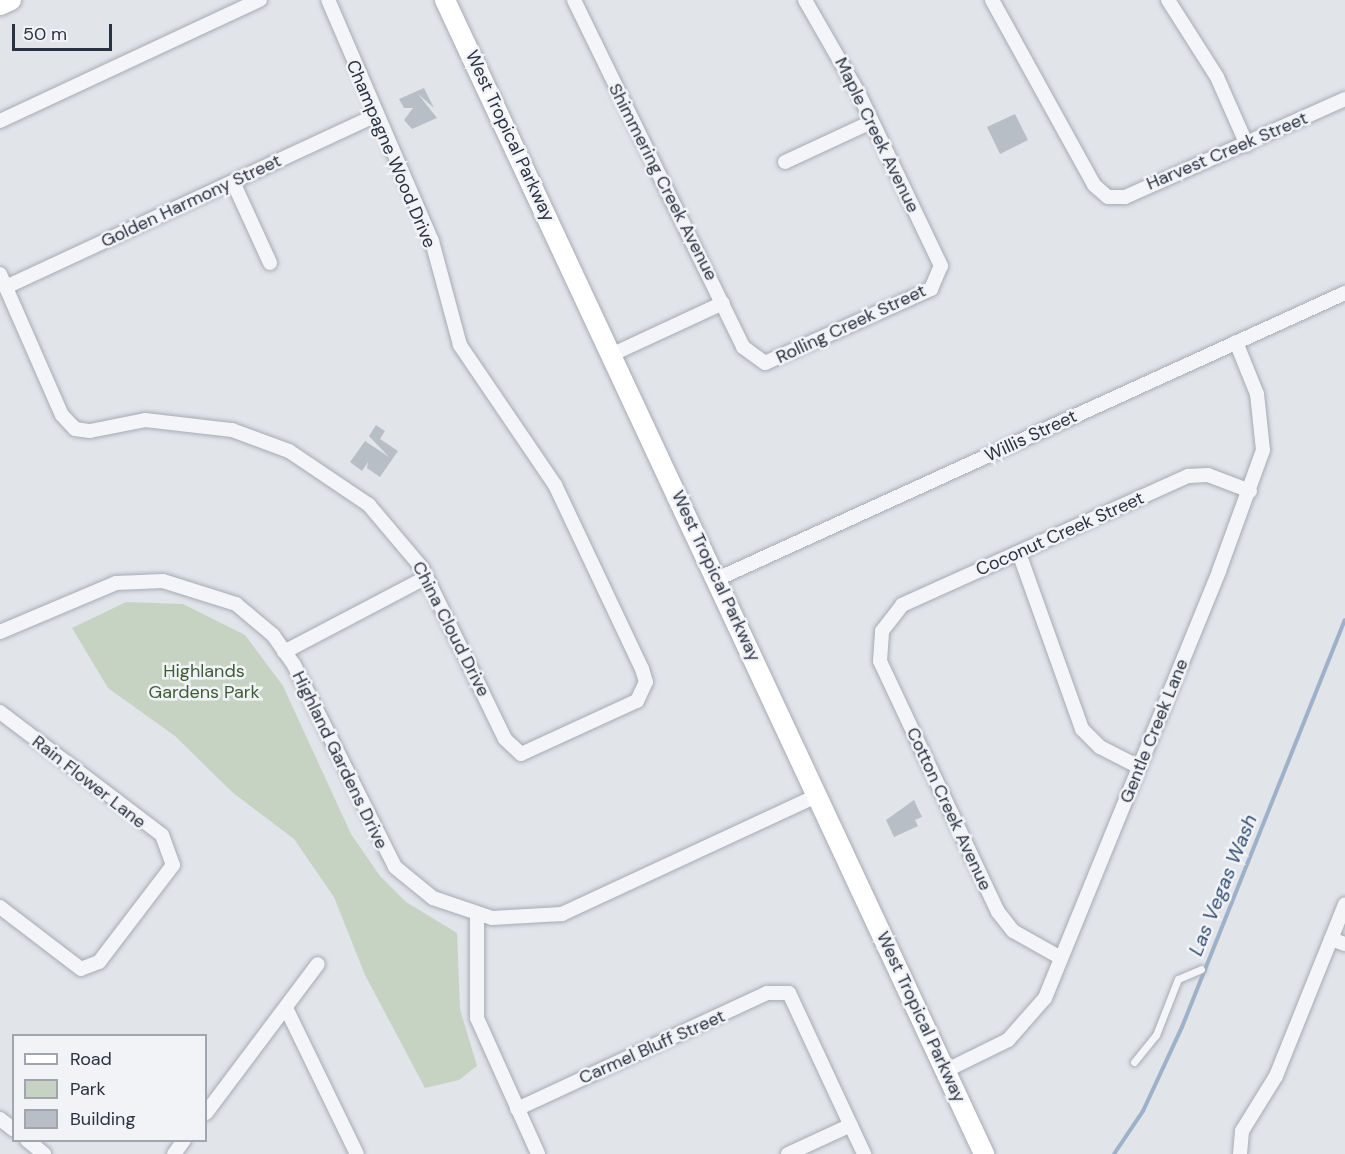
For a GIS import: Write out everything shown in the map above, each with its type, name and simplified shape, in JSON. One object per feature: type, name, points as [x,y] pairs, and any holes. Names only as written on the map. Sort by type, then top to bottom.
[{"type":"main road","points":[[0,5],[11,0]]},
{"type":"main road","name":"West Tropical Parkway","points":[[445,0],[613,354],[984,1154]]},
{"type":"street","points":[[0,121],[260,0]]},
{"type":"street","name":"Champagne Wood Drive","points":[[327,0],[432,241],[460,345],[555,485],[642,669],[645,690],[629,706],[521,753]]},
{"type":"street","name":"Shimmering Creek Avenue","points":[[574,0],[743,347],[756,361]]},
{"type":"street","name":"Maple Creek Avenue","points":[[805,0],[872,122],[938,256],[939,274]]},
{"type":"street","name":"Harvest Creek Street","points":[[992,0],[1094,185],[1108,197],[1125,197],[1247,145],[1345,99]]},
{"type":"street","points":[[1167,0],[1216,77],[1247,145]]},
{"type":"street","name":"Golden Harmony Street","points":[[6,287],[376,115]]},
{"type":"street","points":[[785,162],[872,122]]},
{"type":"street","points":[[233,182],[270,263]]},
{"type":"street","points":[[0,274],[6,287]]},
{"type":"street","name":"Rolling Creek Street","points":[[756,361],[782,359],[921,294],[939,274]]},
{"type":"street","name":"China Cloud Drive","points":[[6,287],[62,415],[75,429],[90,431],[145,420],[186,422],[232,430],[289,451],[369,505],[408,547],[427,577],[505,739],[521,753]]},
{"type":"street","name":"Willis Street","points":[[717,579],[1345,293]]},
{"type":"street","points":[[613,354],[723,303]]},
{"type":"street","name":"Gentle Creek Lane","points":[[945,1071],[1022,1029],[1045,998],[1250,492],[1263,450],[1263,428],[1257,394],[1236,342]]},
{"type":"street","name":"Coconut Creek Street","points":[[882,631],[902,605],[1188,476],[1208,475],[1250,492]]},
{"type":"street","points":[[1019,553],[1082,729],[1109,753],[1139,767]]},
{"type":"street","points":[[284,652],[427,577]]},
{"type":"street","name":"Highland Gardens Drive","points":[[0,632],[92,591],[163,581],[236,604],[284,652],[384,853],[415,886],[477,915],[521,919],[562,914],[818,795]]},
{"type":"street","name":"Cotton Creek Avenue","points":[[882,631],[880,661],[998,912],[1013,931],[1061,958]]},
{"type":"street","name":"Rain Flower Lane","points":[[0,712],[162,836],[173,855],[166,874],[108,950],[88,967],[72,966],[0,907]]},
{"type":"street","points":[[1239,1154],[1242,1131],[1276,1076],[1345,904]]},
{"type":"street","points":[[477,915],[477,1018],[538,1154]]},
{"type":"street","points":[[1331,939],[1345,944]]},
{"type":"street","points":[[207,1112],[318,964]]},
{"type":"street","name":"Carmel Bluff Street","points":[[517,1109],[766,993],[789,993],[850,1125]]},
{"type":"street","points":[[286,1008],[356,1153]]},
{"type":"street","points":[[0,1119],[12,1128]]},
{"type":"street","points":[[788,1154],[850,1125],[864,1154]]},
{"type":"street","points":[[29,1142],[44,1154]]},
{"type":"lane","points":[[1134,1062],[1156,1035],[1178,979],[1201,969]]},
{"type":"green space","name":"Highlands Gardens Park","points":[[126,602],[183,604],[245,635],[283,686],[351,834],[380,876],[406,902],[457,933],[460,1009],[477,1066],[459,1080],[425,1088],[365,975],[334,897],[294,839],[232,792],[175,736],[108,688],[72,628]]},
{"type":"building","points":[[424,88],[434,108],[418,94],[437,118],[412,129],[404,120],[413,108],[404,108],[399,99]]},
{"type":"building","points":[[1015,114],[1028,140],[1000,154],[987,127]]},
{"type":"building","points":[[376,425],[385,431],[380,439],[398,451],[380,477],[367,468],[368,462],[362,471],[350,462],[365,441],[389,457],[369,436]]},
{"type":"building","points":[[914,800],[922,817],[915,820],[918,826],[894,837],[886,820]]},
{"type":"waterway","name":"Las Vegas Wash","points":[[1114,1154],[1143,1111],[1182,1027],[1345,620]]}]
